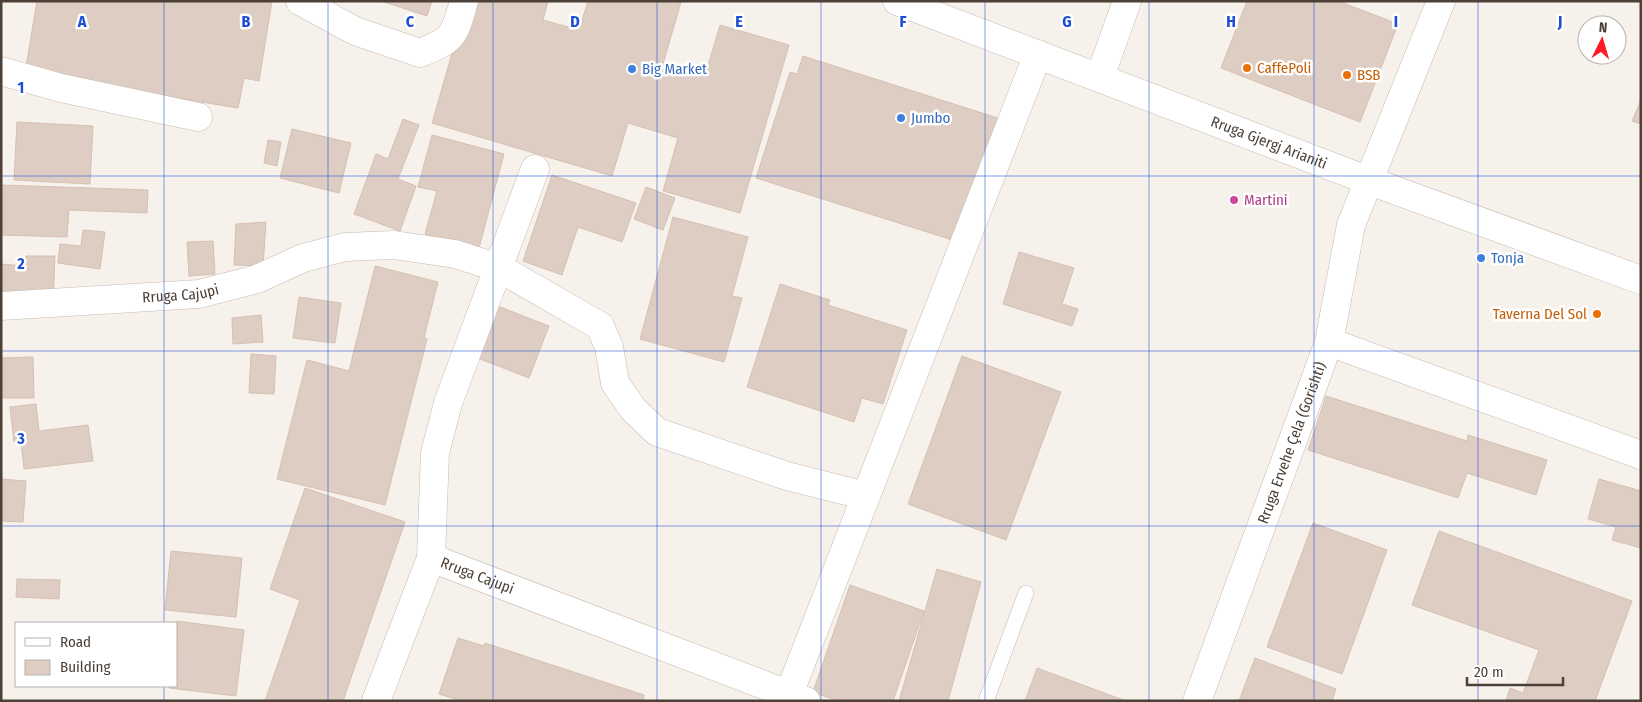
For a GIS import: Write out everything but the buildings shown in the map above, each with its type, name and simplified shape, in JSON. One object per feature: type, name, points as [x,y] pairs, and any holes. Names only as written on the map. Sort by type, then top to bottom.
[{"type":"street","points":[[300,1],[355,31],[420,53],[440,45],[455,32],[464,1]]},
{"type":"street","name":"Rruga Gjergj Arianiti","points":[[897,1],[1367,180],[1641,280]]},
{"type":"street","points":[[1100,77],[1127,1]]},
{"type":"street","name":"Rruga Ervehe Çela (Gorishti)","points":[[1197,701],[1329,342],[1351,225],[1367,180],[1441,1]]},
{"type":"street","points":[[798,697],[866,496],[1038,54]]},
{"type":"street","points":[[1,71],[61,88],[198,117]]},
{"type":"street","name":"Rruga Cajupi","points":[[535,169],[448,403],[435,453],[430,558],[798,697]]},
{"type":"street","name":"Rruga Cajupi","points":[[1,306],[199,294],[257,279],[303,258],[346,248],[394,245],[455,254],[499,268],[600,326],[609,347],[615,383],[633,409],[657,432],[787,476],[866,496]]},
{"type":"street","points":[[1329,342],[1641,455]]},
{"type":"street","points":[[376,701],[430,558]]},
{"type":"lane","points":[[986,701],[1026,593]]},
{"type":"place","name":"CaffePoli","points":[[1247,68]]},
{"type":"place","name":"Big Market","points":[[632,69]]},
{"type":"place","name":"BSB","points":[[1347,75]]},
{"type":"place","name":"Jumbo","points":[[901,118]]},
{"type":"place","name":"Martini","points":[[1234,200]]},
{"type":"place","name":"Tonja","points":[[1481,258]]},
{"type":"place","name":"Taverna Del Sol","points":[[1597,314]]}]
